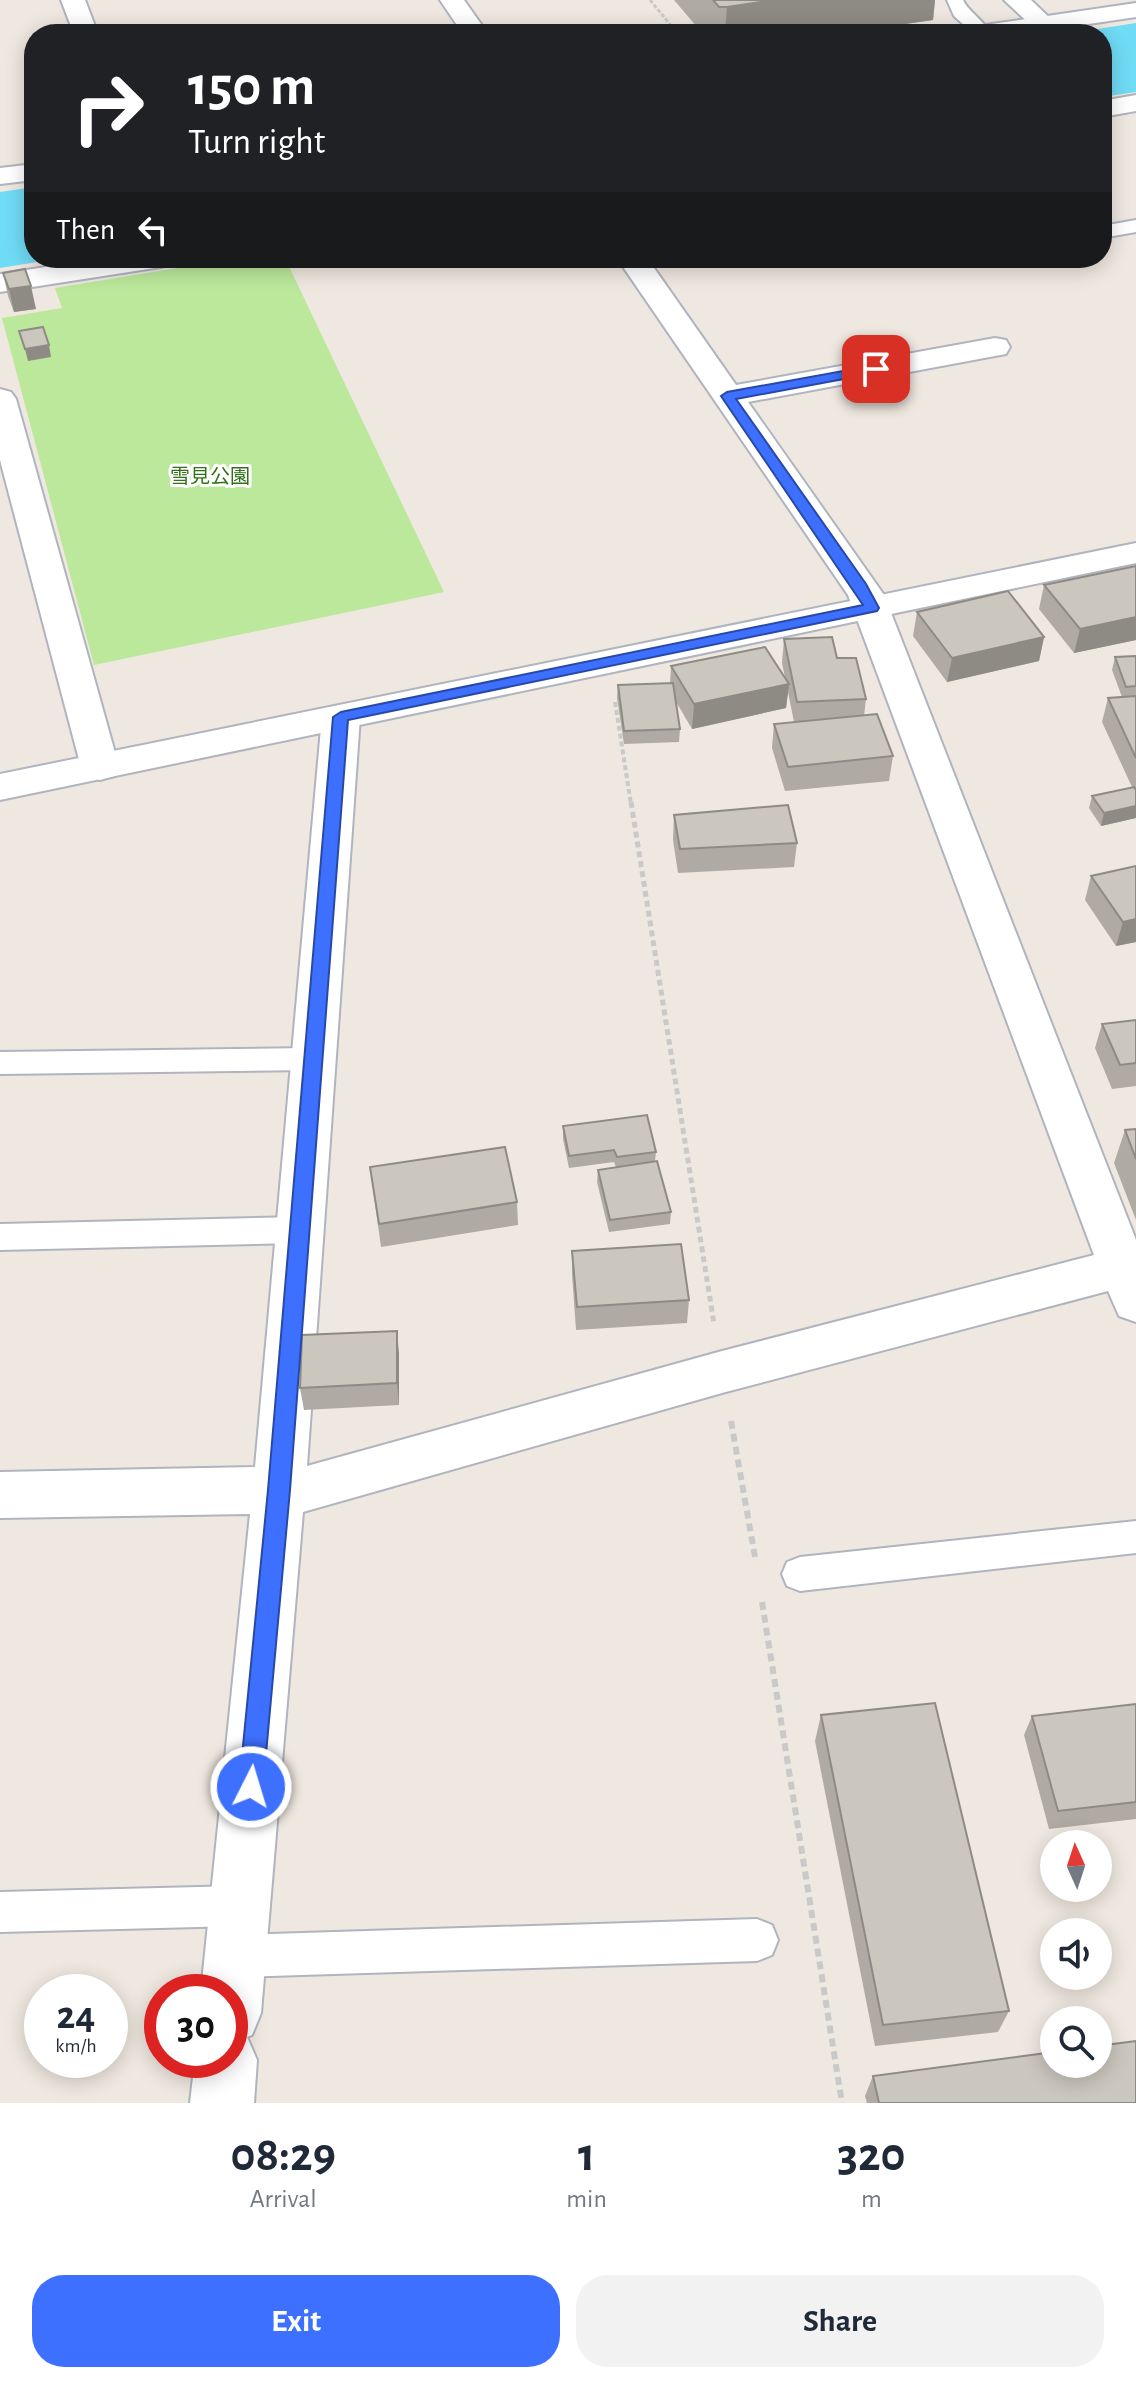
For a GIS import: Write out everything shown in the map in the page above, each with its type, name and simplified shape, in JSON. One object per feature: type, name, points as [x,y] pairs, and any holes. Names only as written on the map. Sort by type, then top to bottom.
[{"type":"street","points":[[73,0],[82,24]]},
{"type":"street","points":[[452,0],[469,24]]},
{"type":"street","points":[[1016,0],[1043,23]]},
{"type":"street","points":[[1036,24],[1136,10]]},
{"type":"street","points":[[1112,107],[1135,104]]},
{"type":"street","points":[[0,176],[24,173]]},
{"type":"street","points":[[0,283],[97,268]]},
{"type":"street","points":[[0,1495],[310,1489],[722,1372],[1131,1277],[872,608],[859,584],[639,268]]},
{"type":"street","points":[[727,396],[995,347]]},
{"type":"street","points":[[0,399],[100,767]]},
{"type":"street","points":[[0,787],[1136,553]]},
{"type":"street","points":[[233,1974],[279,1490],[341,717]]},
{"type":"street","points":[[222,2103],[224,2078]]},
{"type":"lane","points":[[955,0],[969,24]]},
{"type":"lane","points":[[1112,230],[1136,226]]},
{"type":"lane","points":[[0,1063],[312,1059]]},
{"type":"lane","points":[[0,1237],[300,1230]]},
{"type":"lane","points":[[800,1574],[1136,1537]]},
{"type":"lane","points":[[0,1912],[239,1906]]},
{"type":"lane","points":[[235,1956],[757,1940]]},
{"type":"path","points":[[650,0],[670,24]]},
{"type":"green space","name":"雪見公園","points":[[177,268],[290,268],[444,592],[94,665],[2,318],[62,308],[55,288]]},
{"type":"water","points":[[1136,23],[1136,92],[1112,96],[1112,27]]},
{"type":"water","points":[[24,188],[24,264],[0,268],[0,192]]},
{"type":"building","points":[[713,0],[775,0],[719,7]]},
{"type":"building","points":[[25,269],[31,286],[9,289],[3,273]]},
{"type":"building","points":[[43,327],[49,345],[25,349],[19,331]]},
{"type":"building","points":[[1136,566],[1136,617],[1080,629],[1044,585]]},
{"type":"building","points":[[1008,591],[1044,637],[952,658],[917,612]]},
{"type":"building","points":[[832,637],[837,658],[856,658],[866,699],[797,702],[784,639]]},
{"type":"building","points":[[765,647],[789,684],[694,704],[671,666]]},
{"type":"building","points":[[1136,656],[1136,686],[1126,687],[1115,657]]},
{"type":"building","points":[[673,683],[680,729],[624,731],[618,685]]},
{"type":"building","points":[[1136,696],[1136,758],[1108,698]]},
{"type":"building","points":[[877,714],[893,756],[788,767],[774,724]]},
{"type":"building","points":[[1134,787],[1136,806],[1104,813],[1092,796]]},
{"type":"building","points":[[788,805],[797,843],[680,849],[674,815]]},
{"type":"building","points":[[1136,866],[1136,919],[1123,922],[1091,876]]},
{"type":"building","points":[[1136,1020],[1136,1063],[1120,1065],[1102,1024]]},
{"type":"building","points":[[647,1115],[656,1152],[617,1157],[614,1150],[569,1156],[563,1126]]},
{"type":"building","points":[[1136,1129],[1136,1159],[1125,1130]]},
{"type":"building","points":[[505,1147],[517,1202],[379,1224],[370,1167]]},
{"type":"building","points":[[657,1161],[671,1212],[610,1220],[598,1170]]},
{"type":"building","points":[[681,1244],[689,1300],[577,1307],[572,1251]]},
{"type":"building","points":[[397,1331],[397,1383],[300,1388],[302,1335]]},
{"type":"building","points":[[935,1703],[1009,2011],[883,2025],[821,1715]]},
{"type":"building","points":[[1136,1704],[1136,1802],[1058,1811],[1032,1716]]},
{"type":"building","points":[[1136,2041],[1136,2103],[879,2103],[873,2076],[1040,2054],[1040,2078],[1112,2078],[1112,2044]]},
{"type":"route","points":[[251,1787],[279,1490],[341,717],[872,608],[859,584],[727,396],[876,369]]}]
